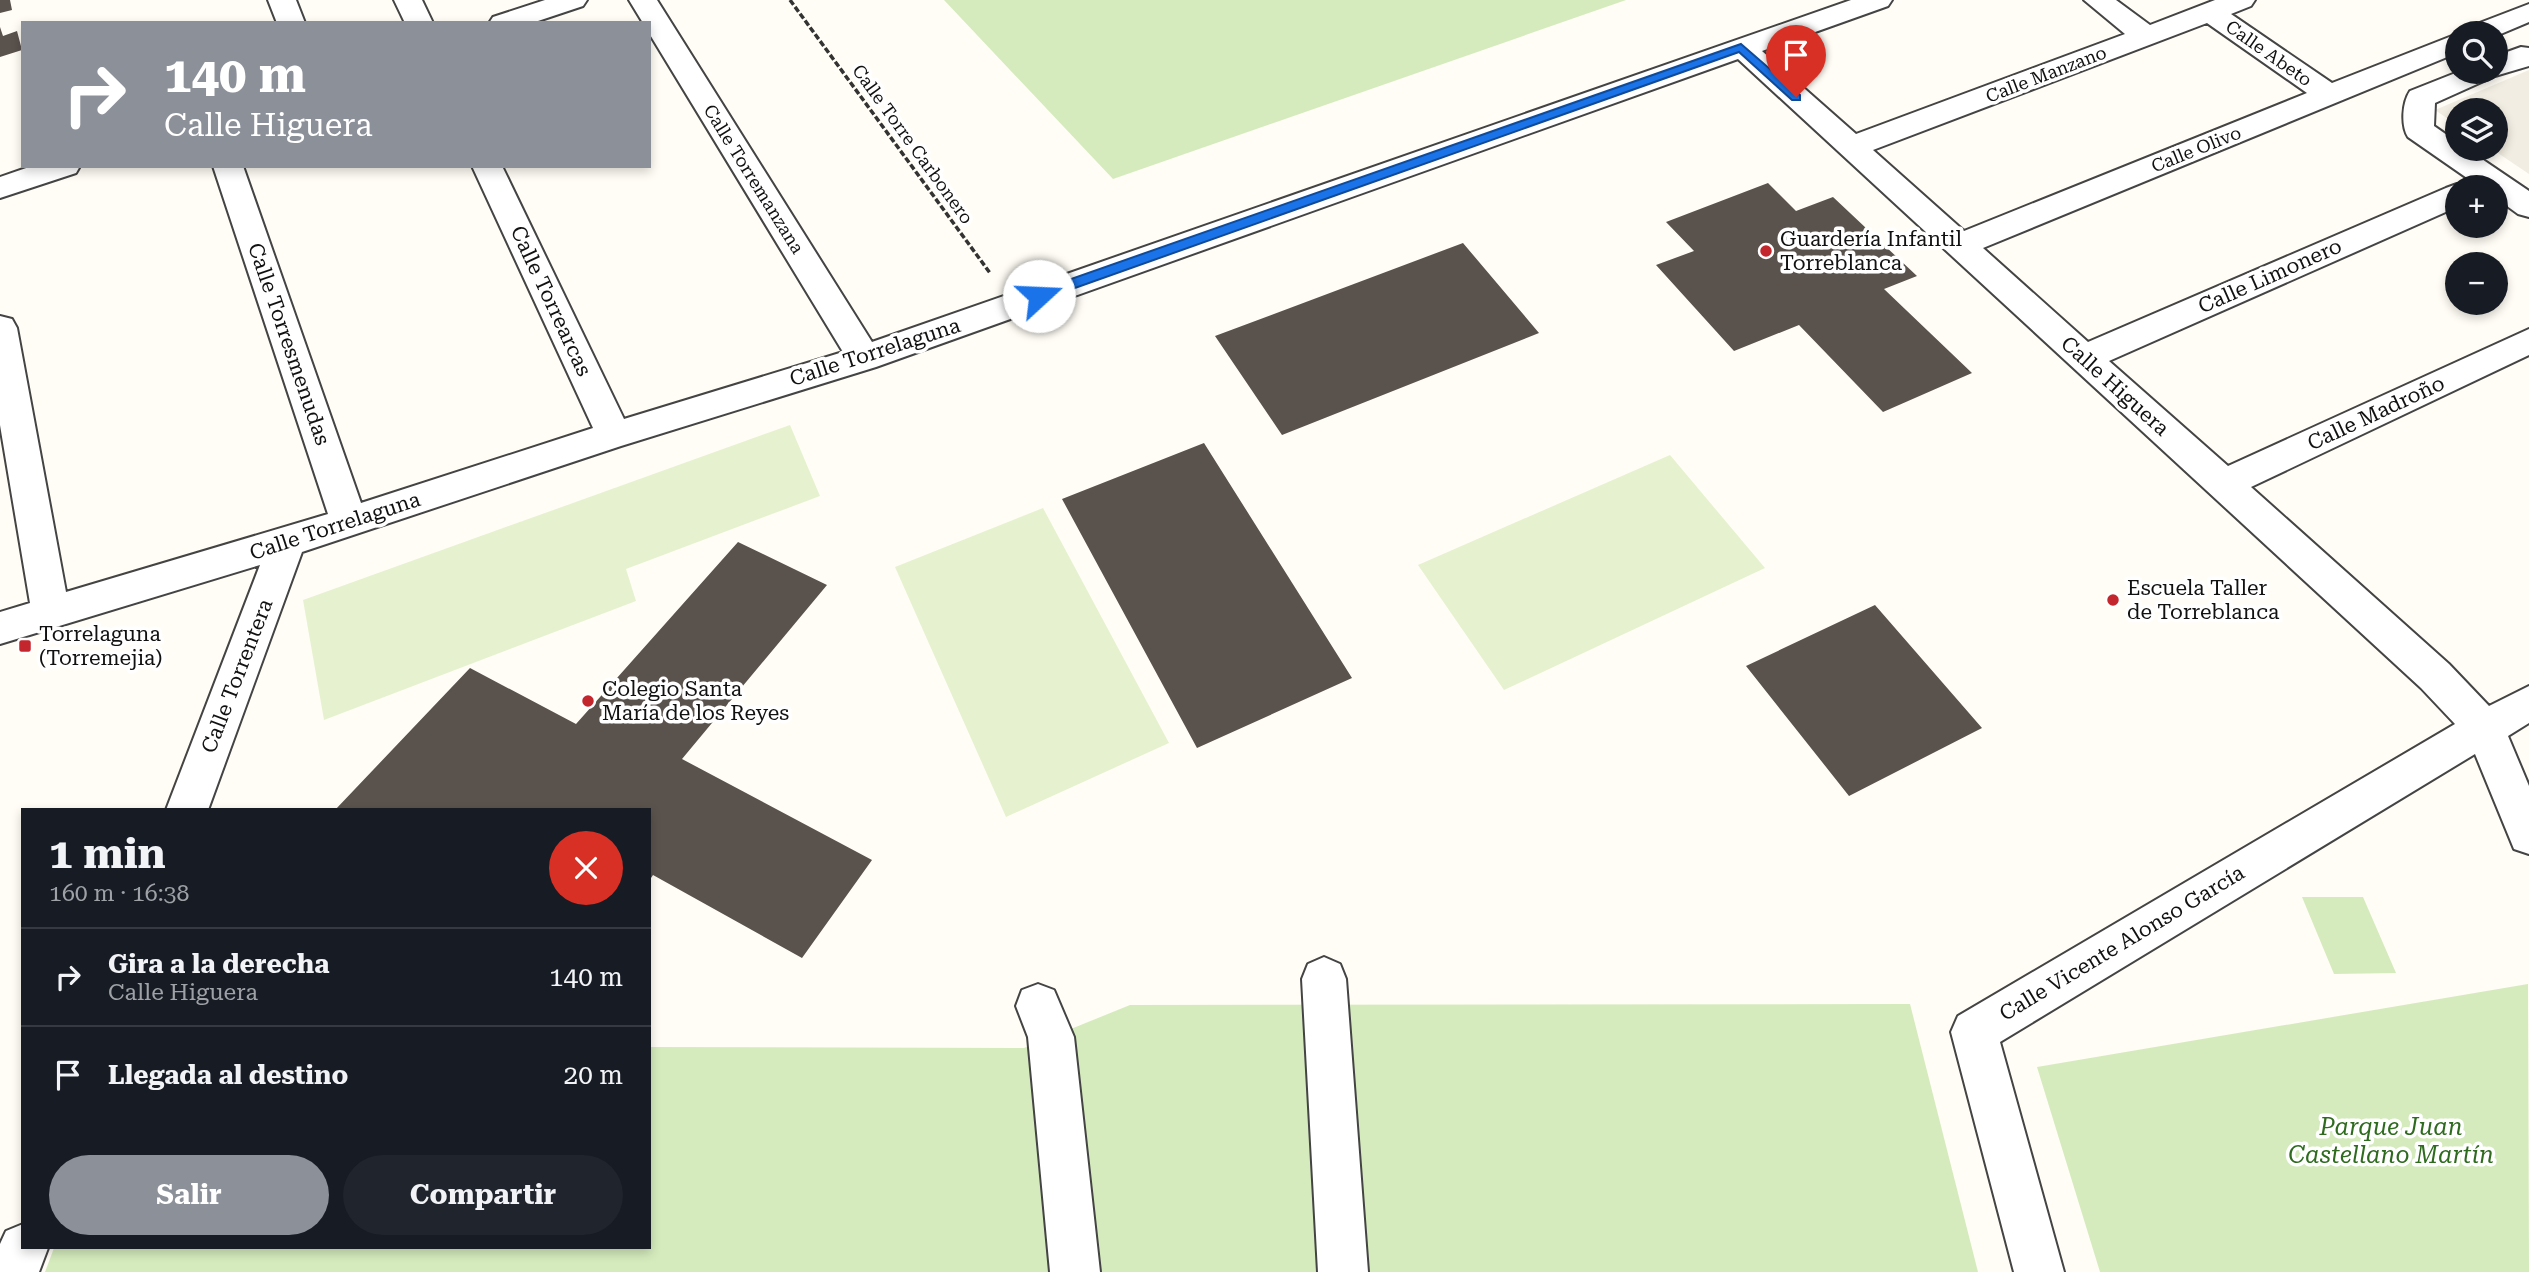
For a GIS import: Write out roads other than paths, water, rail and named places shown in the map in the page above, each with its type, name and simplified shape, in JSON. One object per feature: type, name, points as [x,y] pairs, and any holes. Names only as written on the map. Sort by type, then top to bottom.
[{"type":"street","points":[[282,0],[290,21]]},
{"type":"street","points":[[408,0],[418,21]]},
{"type":"street","points":[[509,21],[573,0]]},
{"type":"street","name":"Calle Torremanzana","points":[[643,0],[864,358]]},
{"type":"street","name":"Calle Torrelaguna","points":[[0,628],[287,542],[614,435],[864,358],[1878,0]]},
{"type":"street","points":[[2098,0],[2147,36]]},
{"type":"street","name":"Calle Manzano","points":[[1851,147],[2241,0]]},
{"type":"street","points":[[2512,0],[2529,11]]},
{"type":"street","points":[[2506,21],[2529,11]]},
{"type":"street","name":"Calle Abeto","points":[[2210,12],[2329,95]]},
{"type":"street","name":"Calle Higuera","points":[[1741,47],[2435,676],[2485,729]]},
{"type":"street","name":"Calle Olivo","points":[[1959,245],[2445,48]]},
{"type":"street","points":[[2508,62],[2521,56],[2529,57]]},
{"type":"street","points":[[2454,84],[2420,98],[2419,130],[2472,175]]},
{"type":"street","points":[[0,188],[59,168]]},
{"type":"street","name":"Calle Torresmenudas","points":[[229,168],[349,521]]},
{"type":"street","name":"Calle Torrearcas","points":[[489,168],[614,435]]},
{"type":"street","points":[[2508,196],[2529,206]]},
{"type":"street","name":"Calle Limonero","points":[[2083,358],[2445,200]]},
{"type":"street","points":[[0,328],[51,613]]},
{"type":"street","name":"Calle Madroño","points":[[2224,484],[2529,341]]},
{"type":"street","name":"Calle Torrentera","points":[[188,808],[287,542]]},
{"type":"street","points":[[2529,703],[2485,729],[2529,835]]},
{"type":"street","name":"Calle Vicente Alonso García","points":[[2039,1272],[1974,1032],[2485,729]]},
{"type":"street","points":[[1324,979],[1343,1272]]},
{"type":"street","points":[[1038,1006],[1051,1037],[1075,1272]]},
{"type":"street","points":[[14,1272],[23,1249]]},
{"type":"place","name":"Guardería Infantil Torreblanca","points":[[1766,251]]},
{"type":"place","name":"Escuela Taller de Torreblanca","points":[[2113,600]]},
{"type":"place","name":"Torrelaguna (Torremejia)","points":[[25,646]]},
{"type":"place","name":"Colegio Santa María de los Reyes","points":[[588,701]]},
{"type":"park label","name":"Parque Juan Castellano Martín","points":[[2391,1141]]}]
